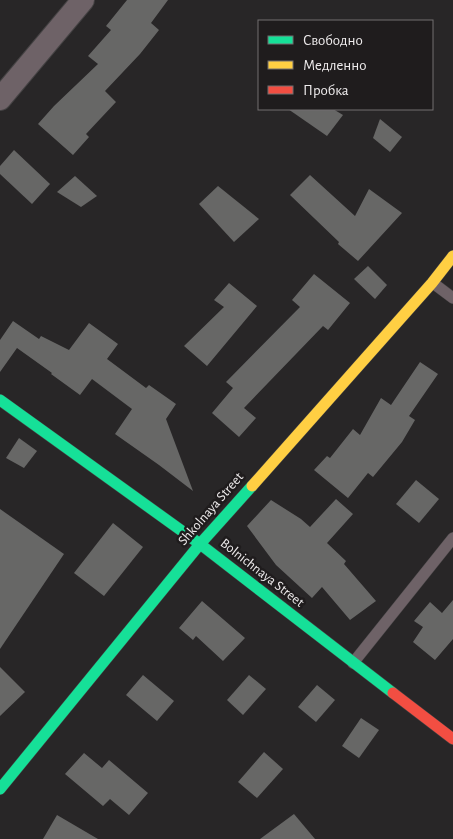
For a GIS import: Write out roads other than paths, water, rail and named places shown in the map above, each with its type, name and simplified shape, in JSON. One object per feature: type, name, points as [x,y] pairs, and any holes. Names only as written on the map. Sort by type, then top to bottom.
[{"type":"street","points":[[0,99],[83,0]]},
{"type":"street","name":"Shkolnaya Street","points":[[0,789],[200,544],[432,283],[453,256]]},
{"type":"street","name":"Bolnichnaya Street","points":[[0,400],[200,544],[453,739]]},
{"type":"lane","points":[[432,283],[453,298]]},
{"type":"lane","points":[[353,663],[453,538]]}]
